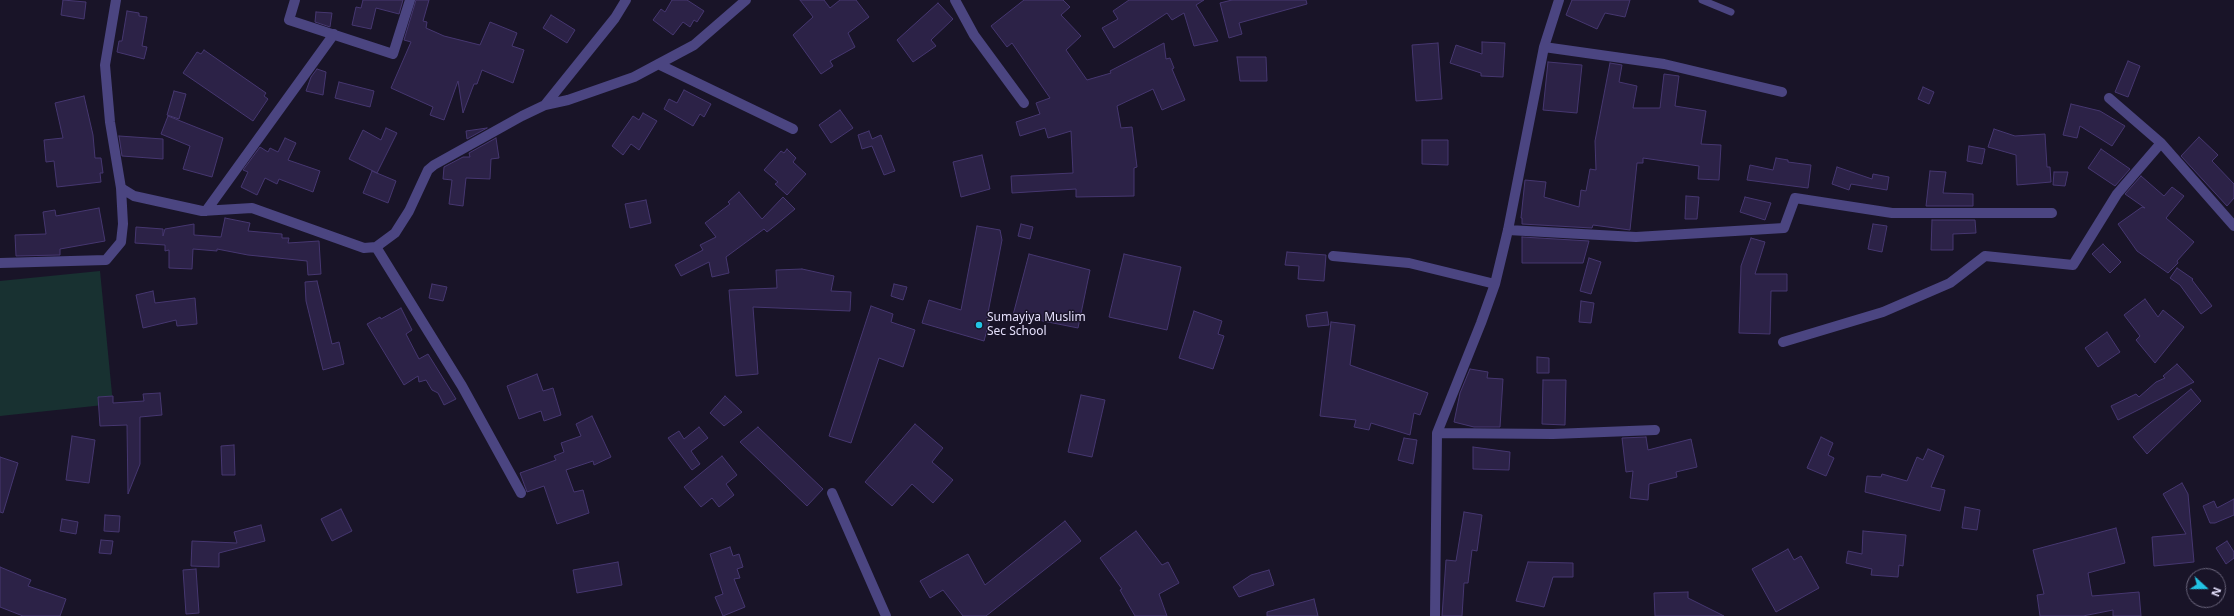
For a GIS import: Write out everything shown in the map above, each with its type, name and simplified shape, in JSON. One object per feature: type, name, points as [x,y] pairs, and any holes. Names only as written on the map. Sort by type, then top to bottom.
[{"type":"street","points":[[0,264],[106,260],[118,248],[123,235],[121,188],[110,122],[105,65],[116,0]]},
{"type":"street","points":[[295,0],[290,20],[393,54],[410,0]]},
{"type":"street","points":[[545,105],[615,18],[626,0]]},
{"type":"street","points":[[121,188],[134,196],[206,210],[252,208],[364,248],[376,247],[395,233],[409,211],[424,178],[434,165],[522,116],[545,105],[568,100],[634,77],[694,45],[746,0]]},
{"type":"street","points":[[955,0],[974,35],[1024,103]]},
{"type":"street","points":[[1435,616],[1437,433],[1482,323],[1495,284],[1508,230],[1544,47],[1559,0]]},
{"type":"street","points":[[206,210],[334,34]]},
{"type":"street","points":[[1544,47],[1664,64],[1782,92]]},
{"type":"street","points":[[658,64],[793,129]]},
{"type":"street","points":[[2109,98],[2161,143],[2234,226]]},
{"type":"street","points":[[1783,342],[1883,312],[1950,283],[1985,256],[2073,265],[2117,194],[2161,143]]},
{"type":"street","points":[[1508,230],[1636,237],[1784,228],[1795,198],[1892,212],[2052,213]]},
{"type":"street","points":[[376,247],[462,386],[521,493]]},
{"type":"street","points":[[1332,256],[1410,263],[1495,284]]},
{"type":"street","points":[[1437,433],[1553,434],[1655,430]]},
{"type":"street","points":[[832,492],[886,616]]},
{"type":"lane","points":[[1702,0],[1731,12]]},
{"type":"green space","points":[[100,271],[113,404],[0,416],[0,281]]},
{"type":"building","points":[[63,0],[86,2],[84,19],[61,15]]},
{"type":"building","points":[[363,0],[403,0],[399,14],[376,8],[371,29],[352,25],[356,7],[361,8]]},
{"type":"building","points":[[416,0],[429,0],[423,21],[427,22],[426,28],[444,36],[480,45],[490,22],[517,33],[512,46],[524,50],[513,83],[482,70],[477,84],[474,84],[463,113],[458,81],[444,120],[430,115],[433,107],[391,88],[411,42],[404,40]]},
{"type":"building","points":[[672,0],[687,0],[704,11],[697,22],[694,20],[690,27],[683,22],[673,35],[653,20],[661,9],[665,12]]},
{"type":"building","points":[[800,0],[824,0],[830,8],[840,0],[856,0],[869,17],[848,33],[855,47],[830,61],[833,66],[821,74],[793,35],[813,17]]},
{"type":"building","points":[[1024,0],[1063,0],[1070,7],[1061,15],[1081,36],[1066,50],[1087,80],[1111,73],[1110,71],[1164,43],[1166,59],[1170,58],[1174,68],[1172,69],[1185,100],[1162,110],[1153,89],[1117,106],[1121,128],[1132,127],[1137,167],[1134,168],[1134,196],[1076,197],[1076,189],[1012,193],[1011,176],[1073,173],[1071,131],[1048,138],[1045,128],[1020,136],[1016,122],[1040,114],[1036,103],[1050,98],[1012,43],[1007,47],[991,26]]},
{"type":"building","points":[[1129,0],[1204,0],[1196,5],[1218,41],[1194,46],[1184,13],[1172,20],[1167,13],[1114,48],[1102,28],[1118,19],[1113,11]]},
{"type":"building","points":[[1232,0],[1306,0],[1307,4],[1239,23],[1242,34],[1229,38],[1220,3]]},
{"type":"building","points":[[1572,0],[1630,0],[1625,17],[1605,13],[1597,29],[1566,15]]},
{"type":"building","points":[[938,3],[953,19],[931,40],[936,46],[913,62],[897,40]]},
{"type":"building","points":[[127,11],[139,13],[139,16],[147,17],[142,46],[147,47],[144,59],[117,52],[119,41],[122,41]]},
{"type":"building","points":[[316,12],[332,13],[330,27],[315,22]]},
{"type":"building","points":[[551,15],[575,30],[567,43],[543,28]]},
{"type":"building","points":[[1482,42],[1505,43],[1503,77],[1481,76],[1481,73],[1450,63],[1456,45],[1482,54]]},
{"type":"building","points":[[1438,43],[1442,99],[1416,101],[1412,45]]},
{"type":"building","points":[[204,50],[266,93],[264,96],[268,99],[253,121],[183,73],[197,52],[201,54]]},
{"type":"building","points":[[1237,57],[1266,57],[1267,81],[1240,81]]},
{"type":"building","points":[[2128,61],[2140,66],[2128,97],[2115,92]]},
{"type":"building","points":[[1548,62],[1582,65],[1577,113],[1543,110]]},
{"type":"building","points":[[1610,63],[1622,65],[1619,82],[1637,86],[1633,108],[1660,108],[1664,74],[1679,76],[1675,106],[1706,111],[1701,144],[1721,145],[1719,180],[1698,179],[1699,166],[1643,158],[1643,163],[1637,163],[1630,230],[1593,225],[1592,228],[1522,224],[1521,218],[1525,180],[1546,182],[1544,197],[1579,207],[1581,190],[1586,191],[1590,169],[1596,170],[1595,141]]},
{"type":"building","points":[[317,69],[326,72],[323,95],[306,91],[311,77]]},
{"type":"building","points":[[339,82],[374,91],[370,107],[335,98]]},
{"type":"building","points":[[1923,87],[1934,92],[1929,104],[1918,99]]},
{"type":"building","points":[[684,90],[711,104],[704,117],[700,114],[693,126],[664,109],[669,99],[677,103]]},
{"type":"building","points":[[174,91],[186,94],[179,119],[167,115]]},
{"type":"building","points":[[84,96],[93,135],[95,158],[101,158],[103,173],[100,173],[101,182],[57,187],[54,161],[46,162],[44,140],[63,138],[55,103]]},
{"type":"building","points":[[2071,104],[2100,111],[2125,126],[2112,146],[2080,126],[2077,138],[2063,135]]},
{"type":"building","points":[[840,110],[853,128],[831,143],[819,125]]},
{"type":"building","points":[[643,113],[657,121],[639,150],[631,144],[623,155],[612,146],[633,116],[639,120]]},
{"type":"building","points":[[168,116],[223,138],[212,177],[183,169],[190,146],[161,134]]},
{"type":"building","points":[[386,128],[397,133],[377,173],[349,159],[363,130],[381,140]]},
{"type":"building","points":[[487,128],[467,139],[466,131]]},
{"type":"building","points":[[1994,129],[2015,136],[2045,134],[2047,167],[2050,167],[2051,182],[2017,185],[2016,155],[1988,147]]},
{"type":"building","points":[[869,131],[872,139],[881,135],[895,171],[884,175],[872,146],[862,149],[858,135]]},
{"type":"building","points":[[119,136],[163,139],[163,159],[122,156]]},
{"type":"building","points":[[2199,137],[2218,155],[2212,161],[2234,184],[2234,198],[2227,206],[2181,156]]},
{"type":"building","points":[[285,138],[296,143],[288,160],[320,171],[313,192],[279,179],[277,184],[265,178],[257,195],[241,187],[248,172],[243,170],[260,147],[268,152],[270,148],[278,152]]},
{"type":"building","points":[[496,138],[499,158],[491,159],[490,179],[466,178],[463,206],[449,204],[452,180],[443,179],[444,167],[463,157],[470,157],[469,153]]},
{"type":"building","points":[[1422,140],[1448,140],[1448,165],[1422,164]]},
{"type":"building","points":[[1969,146],[1985,149],[1982,164],[1967,161]]},
{"type":"building","points":[[787,149],[796,158],[793,162],[806,174],[787,195],[775,184],[778,182],[764,170],[781,151],[784,153]]},
{"type":"building","points":[[2101,149],[2130,169],[2115,186],[2088,168]]},
{"type":"building","points":[[982,155],[990,189],[961,197],[953,162]]},
{"type":"building","points":[[1776,158],[1788,160],[1788,162],[1811,165],[1808,188],[1747,180],[1750,165],[1773,170]]},
{"type":"building","points":[[1837,167],[1872,179],[1873,174],[1889,177],[1887,190],[1851,184],[1849,190],[1832,184]]},
{"type":"building","points":[[372,171],[396,181],[388,203],[363,193]]},
{"type":"building","points":[[1930,171],[1946,172],[1943,193],[1973,194],[1973,206],[1926,206]]},
{"type":"building","points":[[2054,172],[2068,172],[2065,186],[2053,185]]},
{"type":"building","points":[[2141,176],[2164,196],[2172,187],[2184,196],[2166,218],[2194,242],[2177,261],[2178,263],[2168,273],[2137,251],[2118,224],[2142,207],[2145,208],[2125,194]]},
{"type":"building","points":[[739,192],[762,219],[783,197],[795,209],[767,232],[764,229],[726,257],[729,273],[712,277],[709,262],[681,276],[675,265],[703,250],[700,245],[716,237],[705,223],[730,204],[728,202]]},
{"type":"building","points":[[1686,196],[1699,197],[1697,219],[1685,219]]},
{"type":"building","points":[[1745,197],[1771,203],[1765,220],[1740,212]]},
{"type":"building","points":[[646,200],[651,223],[630,228],[625,204]]},
{"type":"building","points":[[99,208],[105,241],[60,249],[60,255],[16,256],[15,235],[46,234],[43,212],[55,210],[56,216]]},
{"type":"building","points":[[225,218],[250,223],[248,231],[282,234],[282,238],[289,238],[288,243],[319,241],[321,274],[308,275],[307,261],[248,255],[217,249],[217,251],[193,249],[192,269],[169,268],[169,250],[165,251],[165,245],[135,243],[136,227],[163,229],[163,236],[165,229],[194,224],[194,235],[221,237]]},
{"type":"building","points":[[1932,220],[1975,220],[1976,233],[1953,234],[1953,250],[1931,250]]},
{"type":"building","points":[[1021,224],[1033,227],[1030,239],[1018,236]]},
{"type":"building","points":[[1873,224],[1887,226],[1882,252],[1868,249]]},
{"type":"building","points":[[977,226],[1000,230],[1002,240],[987,318],[990,319],[984,341],[922,323],[929,300],[961,310]]},
{"type":"building","points":[[1522,237],[1589,241],[1583,263],[1522,263]]},
{"type":"building","points":[[1751,238],[1765,242],[1755,274],[1787,274],[1787,291],[1771,291],[1770,334],[1739,333],[1741,266]]},
{"type":"building","points":[[2103,244],[2121,262],[2110,273],[2092,254]]},
{"type":"building","points":[[1287,252],[1326,255],[1324,281],[1298,279],[1299,266],[1285,265]]},
{"type":"building","points":[[1029,254],[1090,270],[1078,328],[1013,315]]},
{"type":"building","points":[[1124,254],[1181,267],[1167,330],[1109,317]]},
{"type":"building","points":[[1589,258],[1601,262],[1591,294],[1580,291]]},
{"type":"building","points":[[2177,268],[2193,279],[2192,280],[2212,306],[2201,314],[2180,285],[2170,278]]},
{"type":"building","points":[[802,269],[834,276],[831,291],[851,292],[850,311],[753,307],[758,374],[736,376],[729,290],[777,288],[776,270]]},
{"type":"building","points":[[317,281],[332,344],[339,342],[344,364],[323,370],[306,301],[305,282]]},
{"type":"building","points":[[432,284],[447,287],[443,301],[429,298]]},
{"type":"building","points":[[894,284],[907,287],[903,300],[891,296]]},
{"type":"building","points":[[153,291],[155,303],[195,298],[197,324],[177,326],[176,320],[143,328],[136,295]]},
{"type":"building","points":[[2145,299],[2158,317],[2163,310],[2184,327],[2155,363],[2136,340],[2140,336],[2124,315]]},
{"type":"building","points":[[1581,301],[1594,303],[1591,323],[1579,322]]},
{"type":"building","points":[[871,306],[893,314],[891,322],[915,330],[903,367],[879,358],[851,443],[829,436]]},
{"type":"building","points":[[401,308],[412,330],[406,334],[419,359],[428,354],[456,399],[444,405],[438,393],[432,390],[426,380],[419,382],[418,376],[404,385],[367,324],[380,317],[381,319]]},
{"type":"building","points":[[1194,311],[1222,321],[1218,334],[1224,336],[1213,369],[1179,358]]},
{"type":"building","points":[[1327,312],[1329,325],[1308,327],[1306,315]]},
{"type":"building","points":[[1331,322],[1355,325],[1350,365],[1428,393],[1420,415],[1414,413],[1410,435],[1371,423],[1369,430],[1354,427],[1356,420],[1320,416]]},
{"type":"building","points":[[2107,332],[2120,352],[2098,367],[2085,348]]},
{"type":"building","points":[[1537,357],[1549,358],[1549,373],[1537,373]]},
{"type":"building","points":[[2177,364],[2194,382],[2118,420],[2111,406],[2136,394],[2139,397],[2156,382],[2165,378],[2163,376]]},
{"type":"building","points":[[1470,369],[1488,372],[1487,378],[1503,379],[1500,427],[1474,427],[1454,422],[1460,393]]},
{"type":"building","points":[[537,374],[543,391],[553,388],[561,415],[544,421],[541,411],[519,419],[507,386]]},
{"type":"building","points":[[1543,380],[1566,380],[1565,425],[1542,424]]},
{"type":"building","points":[[2191,389],[2201,401],[2147,454],[2133,437]]},
{"type":"building","points":[[160,393],[162,415],[140,417],[140,464],[128,494],[127,425],[100,426],[98,397],[113,396],[113,403],[144,401],[143,394]]},
{"type":"building","points":[[1081,395],[1105,400],[1092,457],[1068,452]]},
{"type":"building","points":[[725,396],[742,412],[724,426],[710,413]]},
{"type":"building","points":[[592,416],[611,457],[594,465],[593,461],[566,470],[574,492],[583,490],[589,513],[557,524],[544,486],[527,492],[520,473],[556,460],[554,456],[564,452],[561,443],[581,436],[576,424]]},
{"type":"building","points":[[915,424],[943,448],[932,462],[953,480],[933,503],[912,484],[892,506],[865,482]]},
{"type":"building","points":[[699,427],[708,438],[691,451],[700,464],[692,470],[668,438],[679,431],[684,439]]},
{"type":"building","points":[[758,427],[823,489],[807,506],[740,442]]},
{"type":"building","points":[[72,436],[95,440],[89,483],[66,480]]},
{"type":"building","points":[[1646,437],[1648,450],[1691,439],[1697,467],[1676,472],[1677,477],[1649,484],[1648,500],[1630,498],[1633,471],[1626,472],[1622,438]]},
{"type":"building","points":[[1821,437],[1833,443],[1828,455],[1834,458],[1826,476],[1807,468]]},
{"type":"building","points":[[1404,438],[1417,440],[1413,464],[1398,460]]},
{"type":"building","points":[[234,445],[235,475],[222,475],[221,446]]},
{"type":"building","points":[[1473,447],[1510,452],[1509,470],[1473,469]]},
{"type":"building","points":[[1928,449],[1944,456],[1931,487],[1945,490],[1940,511],[1865,492],[1867,476],[1881,477],[1882,474],[1907,481],[1917,457],[1923,460]]},
{"type":"building","points":[[722,456],[737,475],[726,484],[734,495],[719,507],[712,498],[701,507],[684,487]]},
{"type":"building","points":[[0,457],[18,463],[3,513],[0,512]]},
{"type":"building","points":[[2182,483],[2188,494],[2194,562],[2154,566],[2152,537],[2186,534],[2163,494]]},
{"type":"building","points":[[2234,499],[2234,515],[2215,523],[2210,523],[2203,506],[2214,501],[2217,508]]},
{"type":"building","points":[[1965,507],[1980,510],[1977,530],[1962,528]]},
{"type":"building","points":[[341,509],[352,531],[332,541],[321,519]]},
{"type":"building","points":[[1464,512],[1482,515],[1477,551],[1472,550],[1468,583],[1464,583],[1462,616],[1442,616],[1446,560],[1456,561]]},
{"type":"building","points":[[105,515],[120,516],[119,532],[104,531]]},
{"type":"building","points":[[62,519],[78,522],[76,534],[60,531]]},
{"type":"building","points":[[1065,521],[1081,541],[986,616],[963,616],[943,590],[930,598],[920,581],[968,554],[985,585]]},
{"type":"building","points":[[261,525],[265,541],[219,553],[219,567],[191,566],[192,541],[237,543],[234,532]]},
{"type":"building","points":[[2116,528],[2125,563],[2088,573],[2092,596],[2139,592],[2141,616],[2113,616],[2113,610],[2083,616],[2040,616],[2037,595],[2044,594],[2033,550]]},
{"type":"building","points":[[1136,531],[1162,565],[1168,562],[1179,583],[1159,594],[1167,616],[1135,616],[1120,590],[1122,589],[1100,558]]},
{"type":"building","points":[[1863,531],[1906,535],[1903,566],[1899,565],[1898,577],[1871,575],[1872,569],[1846,563],[1848,551],[1862,554]]},
{"type":"building","points":[[101,540],[113,541],[111,554],[99,553]]},
{"type":"building","points":[[2227,541],[2234,552],[2234,558],[2226,564],[2216,548]]},
{"type":"building","points":[[730,547],[733,556],[739,554],[743,567],[737,569],[740,578],[734,579],[745,607],[723,616],[715,597],[723,594],[710,554]]},
{"type":"building","points":[[1788,549],[1794,560],[1801,556],[1819,588],[1776,612],[1752,569]]},
{"type":"building","points":[[618,562],[622,585],[577,593],[573,570]]},
{"type":"building","points":[[1528,562],[1573,563],[1573,577],[1553,577],[1544,607],[1516,601]]},
{"type":"building","points":[[0,567],[31,580],[28,586],[66,599],[60,616],[23,616],[0,607]]},
{"type":"building","points":[[196,569],[199,613],[186,614],[183,570]]},
{"type":"building","points":[[1269,570],[1274,585],[1239,597],[1233,587],[1251,575]]},
{"type":"building","points":[[1688,592],[1688,598],[1724,616],[1655,616],[1654,593]]},
{"type":"building","points":[[1314,599],[1318,616],[1267,616],[1267,612]]},
{"type":"place","name":"Sumayiya Muslim Sec School","points":[[979,325]]}]
